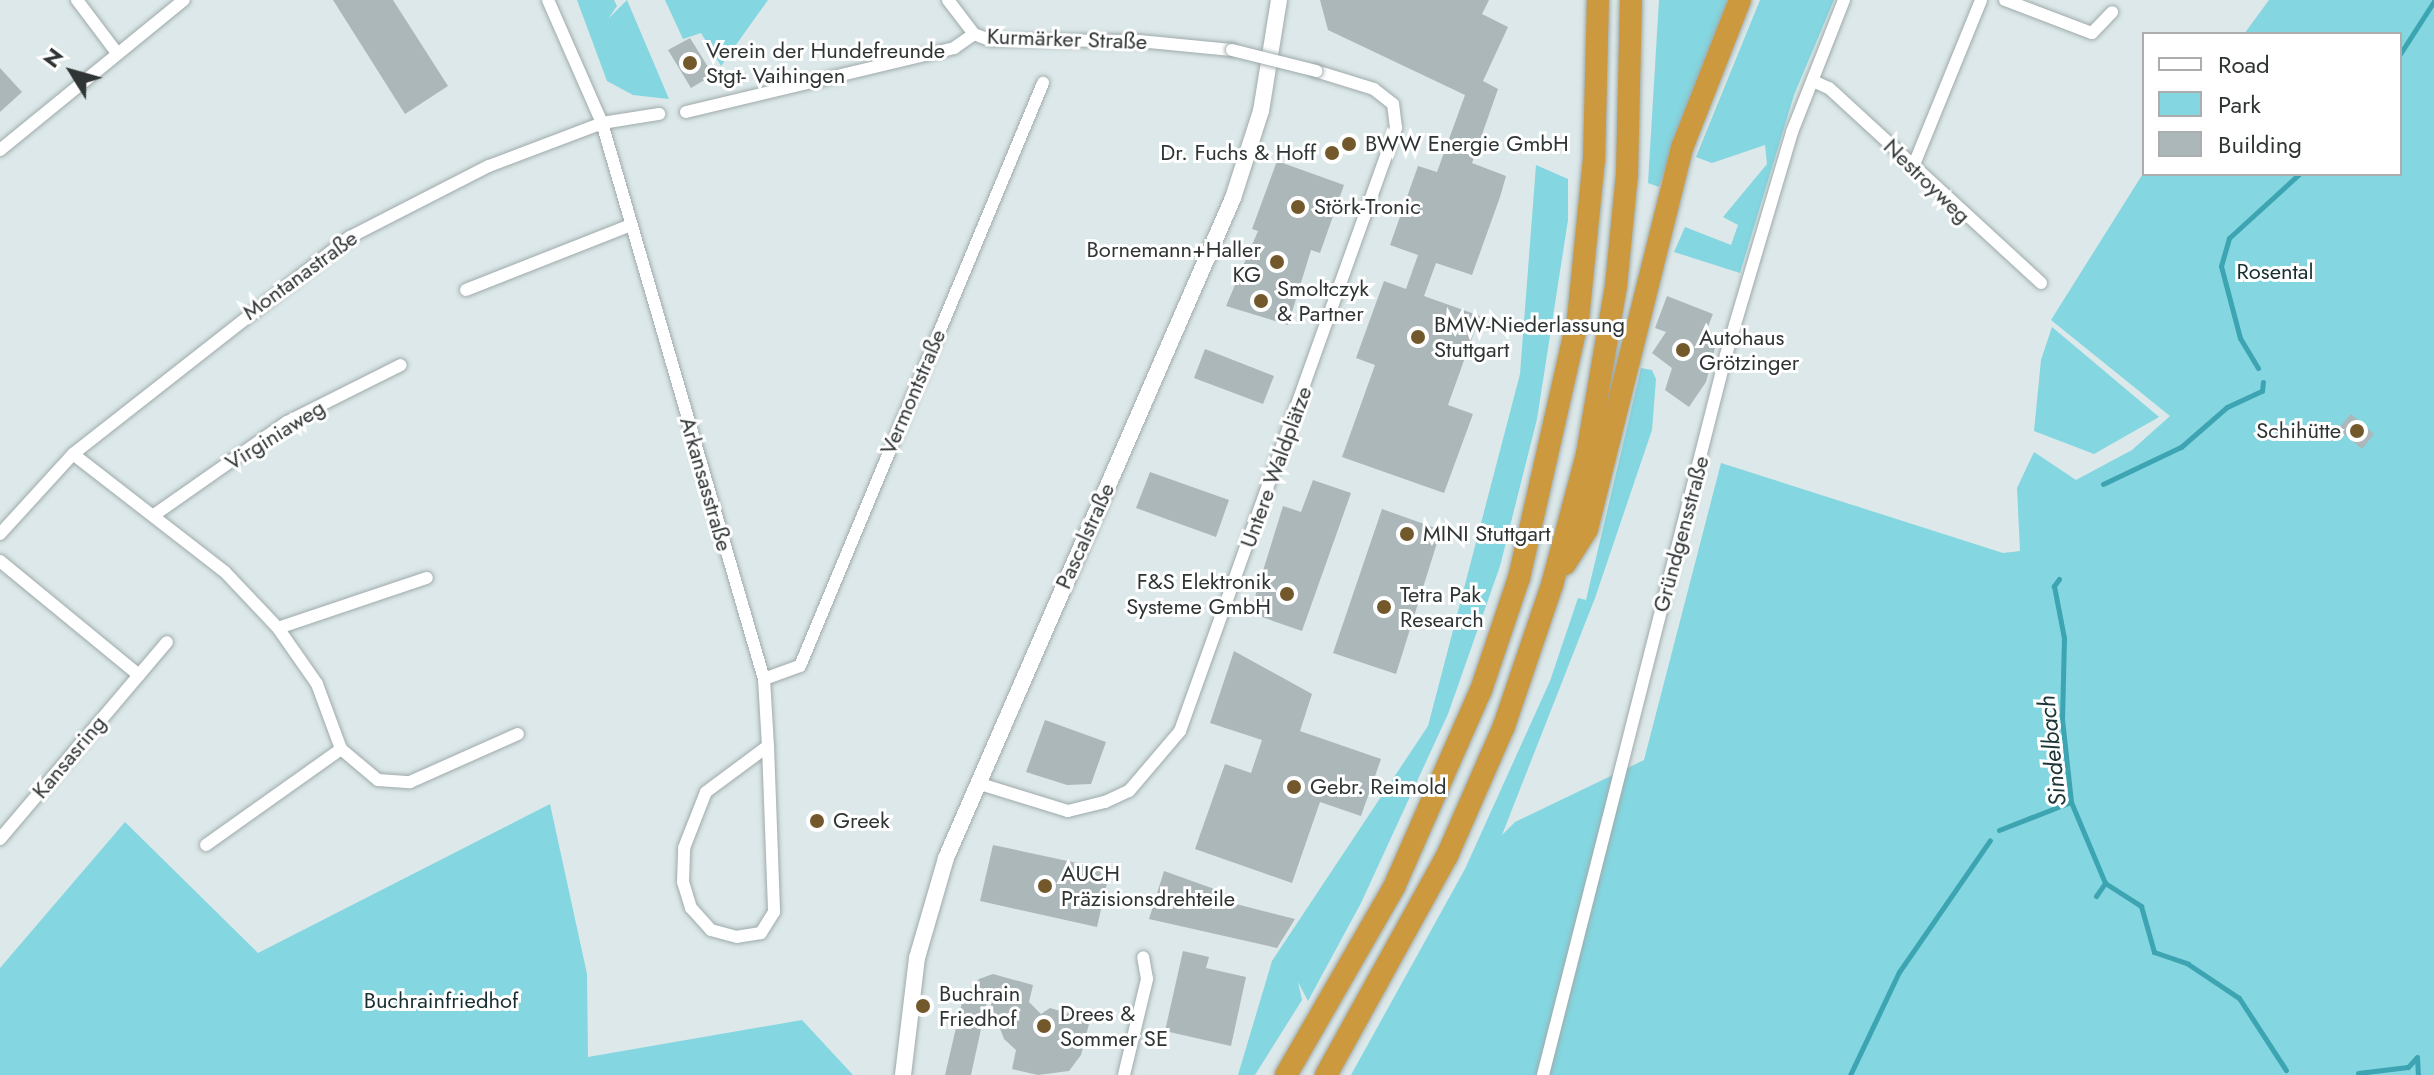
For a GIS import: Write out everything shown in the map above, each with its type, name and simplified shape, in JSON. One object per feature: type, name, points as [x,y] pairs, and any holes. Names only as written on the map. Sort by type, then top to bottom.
[{"type":"highway","points":[[1286,1075],[1394,887],[1481,690],[1548,471],[1578,319],[1592,201],[1598,0]]},
{"type":"highway","points":[[1326,1075],[1447,856],[1504,726],[1552,585],[1587,454],[1625,215],[1631,0]]},
{"type":"highway","points":[[1552,585],[1587,529],[1669,191],[1740,0]]},
{"type":"street","points":[[77,0],[117,53]]},
{"type":"street","points":[[0,150],[184,0]]},
{"type":"street","name":"Arkansasstraße","points":[[548,0],[602,123],[764,679],[768,746],[774,912],[761,933],[737,937],[711,930],[691,908],[683,882],[684,848],[706,792],[768,746]]},
{"type":"street","points":[[948,0],[974,34]]},
{"type":"street","name":"Pascalstraße","points":[[903,1075],[924,927],[977,783],[1233,198],[1261,111],[1279,0]]},
{"type":"street","name":"Gründgensstraße","points":[[1543,1075],[1753,264],[1813,81],[1844,0]]},
{"type":"street","points":[[1913,167],[1981,0]]},
{"type":"street","points":[[2005,0],[2092,33],[2112,12]]},
{"type":"street","name":"Kurmärker Straße","points":[[686,112],[954,48],[974,34],[990,40],[1139,41],[1232,50],[1374,89],[1397,112]]},
{"type":"street","name":"Nestroyweg","points":[[1813,81],[2041,283]]},
{"type":"street","name":"Vermontstraße","points":[[764,679],[802,661],[1043,83]]},
{"type":"street","name":"Untere Waldplätze","points":[[977,783],[1068,811],[1105,802],[1129,791],[1180,731],[1397,112]]},
{"type":"street","name":"Montanastraße","points":[[0,534],[73,454],[361,230],[438,187],[602,123],[659,114]]},
{"type":"street","points":[[466,290],[631,225]]},
{"type":"street","name":"Virginiaweg","points":[[154,515],[287,422],[401,365]]},
{"type":"street","points":[[73,454],[225,572],[278,628],[317,684],[341,749],[378,780],[410,782],[518,734]]},
{"type":"street","points":[[0,561],[139,675]]},
{"type":"street","points":[[278,628],[427,578]]},
{"type":"street","name":"Kansasring","points":[[0,839],[167,642]]},
{"type":"street","points":[[206,845],[341,749]]},
{"type":"street","points":[[1124,1075],[1147,979],[1143,957]]},
{"type":"green space","points":[[577,0],[614,0],[617,6],[608,19],[627,0],[669,99],[633,95],[607,81]]},
{"type":"green space","points":[[665,0],[768,0],[721,66],[701,33],[683,39]]},
{"type":"green space","points":[[1659,0],[1728,0],[1659,187],[1648,183]]},
{"type":"green space","points":[[1760,0],[1834,0],[1794,95],[1740,273],[1674,252],[1685,227],[1731,245],[1738,225],[1723,217],[1767,164],[1765,145],[1712,163],[1696,157]]},
{"type":"green space","name":"Rosental","points":[[2269,0],[2434,0],[2434,1075],[1351,1075],[1465,869],[1550,681],[1578,598],[1586,600],[1641,368],[1652,370],[1656,379],[1652,430],[1595,598],[1502,835],[1515,822],[1644,760],[1721,463],[2003,553],[2020,551],[2017,488],[2034,452],[2076,480],[2132,450],[2170,416],[2051,320],[2142,175],[2402,176],[2402,32],[2245,32]]},
{"type":"green space","points":[[1536,165],[1568,179],[1568,220],[1537,419],[1500,566],[1448,714],[1361,903],[1308,1001],[1298,982],[1302,1000],[1255,1075],[1238,1075],[1272,961],[1428,726],[1520,374]]},
{"type":"green space","points":[[2052,327],[2159,417],[2094,454],[2034,431],[2041,360]]},
{"type":"green space","name":"Buchrainfriedhof","points":[[550,804],[587,974],[588,1057],[802,1020],[853,1075],[0,1075],[0,968],[125,822],[258,953]]},
{"type":"building","points":[[333,0],[393,0],[448,86],[405,114]]},
{"type":"building","name":"BMW-Niederlassung Stuttgart","points":[[1320,0],[1489,0],[1482,14],[1508,27],[1483,81],[1498,89],[1472,163],[1506,176],[1500,197],[1472,275],[1436,263],[1424,296],[1480,316],[1448,405],[1473,414],[1444,493],[1342,457],[1375,365],[1356,358],[1384,281],[1406,289],[1418,255],[1390,245],[1418,166],[1437,172],[1465,95],[1328,30]]},
{"type":"building","name":"Verein der Hundefreunde Stgt- Vaihingen","points":[[690,38],[713,75],[691,88],[668,50]]},
{"type":"building","points":[[0,68],[22,92],[0,112]]},
{"type":"building","points":[[1277,161],[1344,185],[1320,253],[1311,250],[1288,325],[1226,306],[1258,231],[1252,229]]},
{"type":"building","name":"Autohaus Grötzinger","points":[[1667,296],[1713,314],[1707,329],[1718,337],[1706,382],[1689,407],[1665,390],[1672,368],[1652,353],[1666,332],[1655,328]]},
{"type":"building","points":[[1205,349],[1274,376],[1263,404],[1194,378]]},
{"type":"building","name":"Schihütte","points":[[2351,414],[2374,434],[2362,449],[2338,429]]},
{"type":"building","points":[[1150,472],[1229,500],[1216,537],[1136,508]]},
{"type":"building","points":[[1313,480],[1351,493],[1302,631],[1250,613],[1283,506],[1301,512]]},
{"type":"building","name":"Tetra Pak Research","points":[[1382,509],[1441,530],[1396,674],[1333,653]]},
{"type":"building","name":"Gebr. Reimold","points":[[1234,651],[1312,694],[1300,731],[1381,759],[1361,816],[1320,802],[1292,883],[1195,849],[1225,764],[1251,773],[1262,740],[1210,723]]},
{"type":"building","points":[[1045,720],[1106,742],[1091,784],[1067,785],[1026,772]]},
{"type":"building","name":"AUCH Präzisionsdrehteile","points":[[993,845],[1110,870],[1097,927],[980,901]]},
{"type":"building","points":[[1164,871],[1234,896],[1232,903],[1295,919],[1277,948],[1149,919]]},
{"type":"building","name":"Drees & Sommer SE","points":[[1183,951],[1209,957],[1206,968],[1246,977],[1231,1046],[1165,1031]]},
{"type":"building","name":"Drees & Sommer SE","points":[[993,974],[1033,985],[1029,1002],[1041,1014],[1050,1008],[1090,1020],[1081,1055],[1069,1071],[1038,1075],[1012,1069],[1016,1050],[1004,1039],[988,997],[971,1075],[945,1075],[963,998],[979,979]]},
{"type":"waterway","name":"Sindelbach","points":[[2402,51],[2434,1]]},
{"type":"waterway","name":"Sindelbach","points":[[2258,368],[2240,338],[2221,266],[2229,238],[2297,176]]},
{"type":"waterway","name":"Sindelbach","points":[[2103,484],[2181,447],[2227,407],[2262,391],[2263,382]]},
{"type":"waterway","name":"Sindelbach","points":[[2059,579],[2054,586],[2064,638],[2062,719],[2071,802],[2105,883],[2141,906],[2154,952],[2188,964],[2239,998],[2286,1070]]},
{"type":"waterway","points":[[1999,830],[2071,802]]},
{"type":"waterway","points":[[1850,1075],[1899,972],[1990,840]]},
{"type":"waterway","points":[[2096,896],[2105,883]]},
{"type":"waterway","name":"Sindelbach","points":[[2358,1073],[2408,1067],[2417,1057],[2418,1075]]},
{"type":"place","name":"Verein der Hundefreunde Stgt- Vaihingen","points":[[690,63]]},
{"type":"place","name":"BWW Energie GmbH","points":[[1349,144]]},
{"type":"place","name":"Dr. Fuchs & Hoff","points":[[1332,153]]},
{"type":"place","name":"Störk-Tronic","points":[[1298,207]]},
{"type":"place","name":"Bornemann+Haller KG","points":[[1277,262]]},
{"type":"place","name":"Smoltczyk & Partner","points":[[1261,301]]},
{"type":"place","name":"BMW-Niederlassung Stuttgart","points":[[1418,337]]},
{"type":"place","name":"Autohaus Grötzinger","points":[[1683,350]]},
{"type":"place","name":"Schihütte","points":[[2357,431]]},
{"type":"place","name":"MINI Stuttgart","points":[[1407,534]]},
{"type":"place","name":"F&S Elektronik Systeme GmbH","points":[[1287,594]]},
{"type":"place","name":"Tetra Pak Research","points":[[1384,607]]},
{"type":"place","name":"Gebr. Reimold","points":[[1294,787]]},
{"type":"place","name":"Greek","points":[[817,821]]},
{"type":"place","name":"AUCH Präzisionsdrehteile","points":[[1045,886]]},
{"type":"place","name":"Buchrain Friedhof","points":[[923,1006]]},
{"type":"place","name":"Drees & Sommer SE","points":[[1044,1026]]}]
